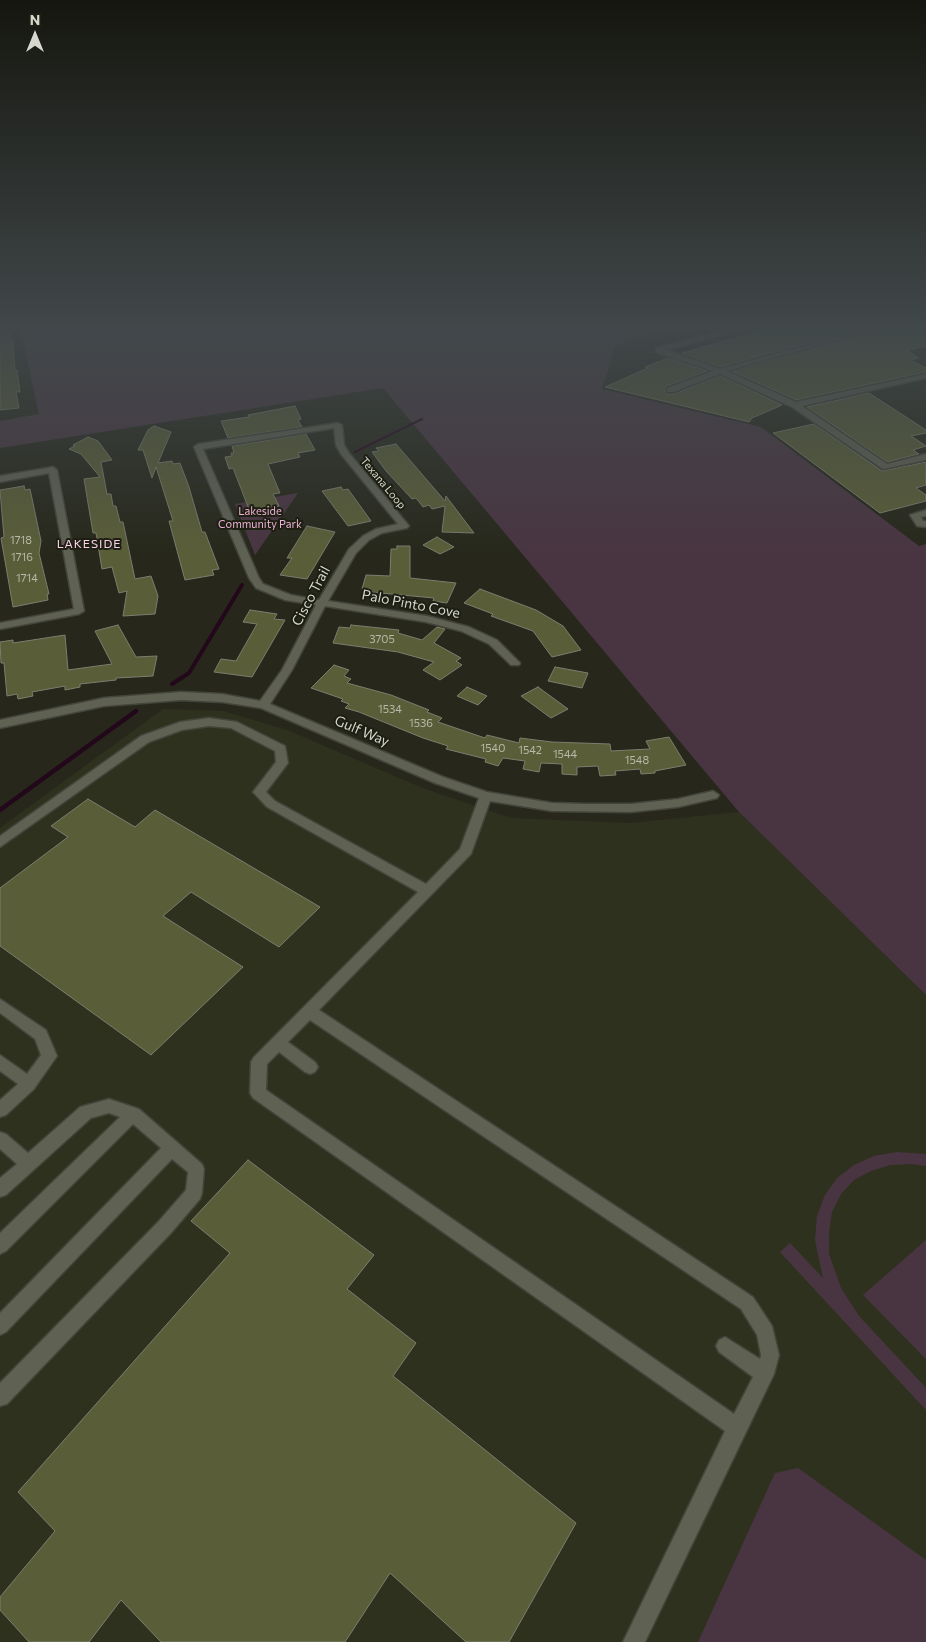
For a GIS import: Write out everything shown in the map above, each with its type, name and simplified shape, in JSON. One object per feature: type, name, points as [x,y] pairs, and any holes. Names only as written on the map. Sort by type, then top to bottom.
[{"type":"street","points":[[792,404],[886,467],[926,457]]},
{"type":"street","points":[[795,405],[801,404]]},
{"type":"street","name":"Texana Loop","points":[[322,603],[289,598],[259,586],[198,447],[338,425],[340,445],[345,454],[404,526]]},
{"type":"street","points":[[0,479],[53,470],[79,611],[0,626]]},
{"type":"street","points":[[926,513],[915,515],[920,524],[926,524]]},
{"type":"street","name":"Cisco Trail","points":[[263,705],[287,670],[322,603],[348,558],[358,545],[379,531],[404,526]]},
{"type":"street","name":"Palo Pinto Cove","points":[[322,603],[427,619],[465,629],[493,642],[515,663]]},
{"type":"street","name":"Gulf Way","points":[[0,724],[104,702],[143,698],[222,698],[263,705],[439,780],[486,796],[552,806],[631,808],[678,803],[713,795]]},
{"type":"street","points":[[0,842],[145,739],[180,726],[209,722],[233,726],[258,736],[281,749],[282,763],[259,792],[271,804],[428,891]]},
{"type":"street","points":[[486,796],[466,851],[259,1062],[258,1093],[737,1428]]},
{"type":"street","points":[[0,1005],[40,1035],[49,1056],[29,1084],[0,1110]]},
{"type":"street","points":[[309,1011],[747,1303],[766,1332],[770,1355],[765,1374],[634,1642]]},
{"type":"street","points":[[278,1043],[310,1067]]},
{"type":"street","points":[[0,1062],[29,1084]]},
{"type":"street","points":[[0,1189],[86,1112],[109,1106],[133,1114],[196,1169],[194,1193],[165,1227],[0,1397]]},
{"type":"street","points":[[0,1245],[133,1114]]},
{"type":"street","points":[[0,1139],[28,1163]]},
{"type":"street","points":[[0,1326],[172,1148]]},
{"type":"street","points":[[725,1346],[765,1374]]},
{"type":"shaded area","points":[[163,709],[223,711],[287,730],[425,789],[511,818],[630,823],[739,812],[926,995],[926,1642],[0,1642],[0,828]]},
{"type":"green space","points":[[37,404],[283,404],[0,448],[0,421],[39,414]]},
{"type":"green space","points":[[396,404],[663,404],[761,427],[919,546],[926,544],[926,995],[739,812]]},
{"type":"green space","name":"Lakeside Community Park","points":[[298,493],[255,555],[235,504]]},
{"type":"green space","points":[[897,1152],[926,1154],[926,1166],[911,1164],[890,1165],[871,1171],[854,1180],[841,1194],[832,1212],[829,1232],[829,1254],[841,1288],[859,1316],[926,1388],[926,1410],[780,1252],[790,1243],[823,1278],[815,1240],[817,1216],[825,1195],[837,1178],[854,1165],[874,1156]]},
{"type":"green space","points":[[926,1240],[926,1359],[863,1295]]},
{"type":"green space","points":[[798,1468],[926,1560],[926,1642],[698,1642],[775,1473]]},
{"type":"building","points":[[0,404],[18,404],[19,408],[0,410]]},
{"type":"building","points":[[673,404],[782,405],[752,418],[749,422]]},
{"type":"building","points":[[822,404],[885,404],[926,430],[926,433],[911,436],[926,446],[913,450],[919,454],[887,462],[807,407]]},
{"type":"building","points":[[295,406],[301,419],[298,420],[302,427],[228,438],[221,421],[249,417],[248,415]]},
{"type":"building","points":[[814,424],[882,471],[926,462],[926,485],[916,488],[926,495],[926,501],[880,513],[773,433]]},
{"type":"building","points":[[154,426],[171,432],[158,463],[172,461],[173,464],[180,463],[202,532],[205,532],[219,569],[212,570],[214,575],[185,580],[169,521],[173,521],[156,467],[152,478],[143,450],[138,450],[148,430]]},
{"type":"building","points":[[306,434],[315,450],[298,453],[300,457],[268,464],[280,493],[273,494],[279,506],[250,512],[233,468],[229,469],[225,457],[232,456],[231,453],[234,453],[232,446]]},
{"type":"building","points":[[88,437],[98,441],[112,460],[101,462],[107,494],[111,494],[113,506],[116,506],[120,522],[123,522],[135,579],[151,576],[158,596],[155,614],[123,616],[127,591],[119,593],[112,567],[102,569],[96,533],[93,533],[84,479],[100,477],[81,454],[69,449]]},
{"type":"building","points":[[396,444],[445,501],[446,496],[474,533],[442,532],[445,506],[432,509],[429,505],[423,507],[416,498],[412,499],[386,471],[372,452],[379,451],[376,448]]},
{"type":"building","points":[[24,486],[25,490],[30,489],[41,541],[39,553],[49,594],[47,594],[48,600],[13,607],[1,538],[4,537],[0,490]]},
{"type":"building","points":[[341,487],[343,490],[348,489],[371,521],[348,526],[322,491]]},
{"type":"building","points":[[307,526],[335,532],[307,579],[280,575],[292,558],[287,558]]},
{"type":"building","points":[[437,537],[454,547],[440,554],[423,545]]},
{"type":"building","points":[[397,546],[410,546],[410,578],[456,583],[447,603],[433,601],[434,598],[370,592],[371,589],[362,589],[366,575],[390,576],[391,549],[397,549]]},
{"type":"building","points":[[480,589],[536,610],[563,626],[581,650],[552,657],[533,631],[491,616],[493,614],[464,603]]},
{"type":"building","points":[[250,610],[277,614],[274,619],[285,620],[252,677],[214,672],[221,659],[236,661],[257,624],[243,622]]},
{"type":"building","points":[[118,625],[136,657],[157,656],[153,676],[116,678],[116,680],[80,684],[80,687],[65,690],[65,686],[32,692],[33,696],[18,699],[17,694],[7,696],[4,663],[1,663],[0,642],[13,640],[13,643],[65,635],[68,670],[112,664],[95,631]]},
{"type":"building","points":[[351,625],[399,630],[398,633],[422,640],[437,627],[445,629],[434,643],[461,658],[456,661],[462,665],[440,680],[423,670],[434,662],[398,652],[333,643],[339,627],[350,628]]},
{"type":"building","points":[[334,665],[349,670],[344,676],[351,679],[347,683],[391,695],[429,710],[427,712],[442,718],[438,722],[485,738],[487,735],[519,743],[520,738],[552,742],[610,744],[611,751],[650,749],[646,741],[669,737],[686,765],[655,771],[655,773],[641,774],[640,769],[615,771],[616,775],[600,776],[598,766],[577,767],[577,775],[562,774],[562,764],[541,763],[539,772],[523,769],[525,761],[503,758],[498,766],[485,762],[486,759],[446,749],[448,746],[345,708],[349,704],[341,701],[343,699],[311,688]]},
{"type":"building","points":[[555,667],[588,673],[582,688],[548,681]]},
{"type":"building","points":[[467,687],[487,696],[478,705],[457,696]]},
{"type":"building","points":[[538,687],[568,709],[551,718],[521,696]]},
{"type":"building","points":[[88,799],[135,827],[155,810],[320,907],[279,947],[191,892],[163,916],[243,967],[151,1055],[0,946],[0,888],[68,837],[51,826]]},
{"type":"building","points":[[248,1160],[374,1255],[347,1289],[416,1343],[393,1376],[576,1523],[509,1642],[466,1642],[390,1573],[345,1642],[161,1642],[121,1600],[89,1642],[29,1642],[0,1610],[0,1597],[55,1531],[18,1492],[230,1253],[191,1221]]},
{"type":"waterway","points":[[355,452],[422,419]]},
{"type":"waterway","points":[[172,684],[189,673],[242,585]]},
{"type":"waterway","points":[[0,810],[136,711]]},
{"type":"district","name":"LAKESIDE","points":[[89,544]]}]
